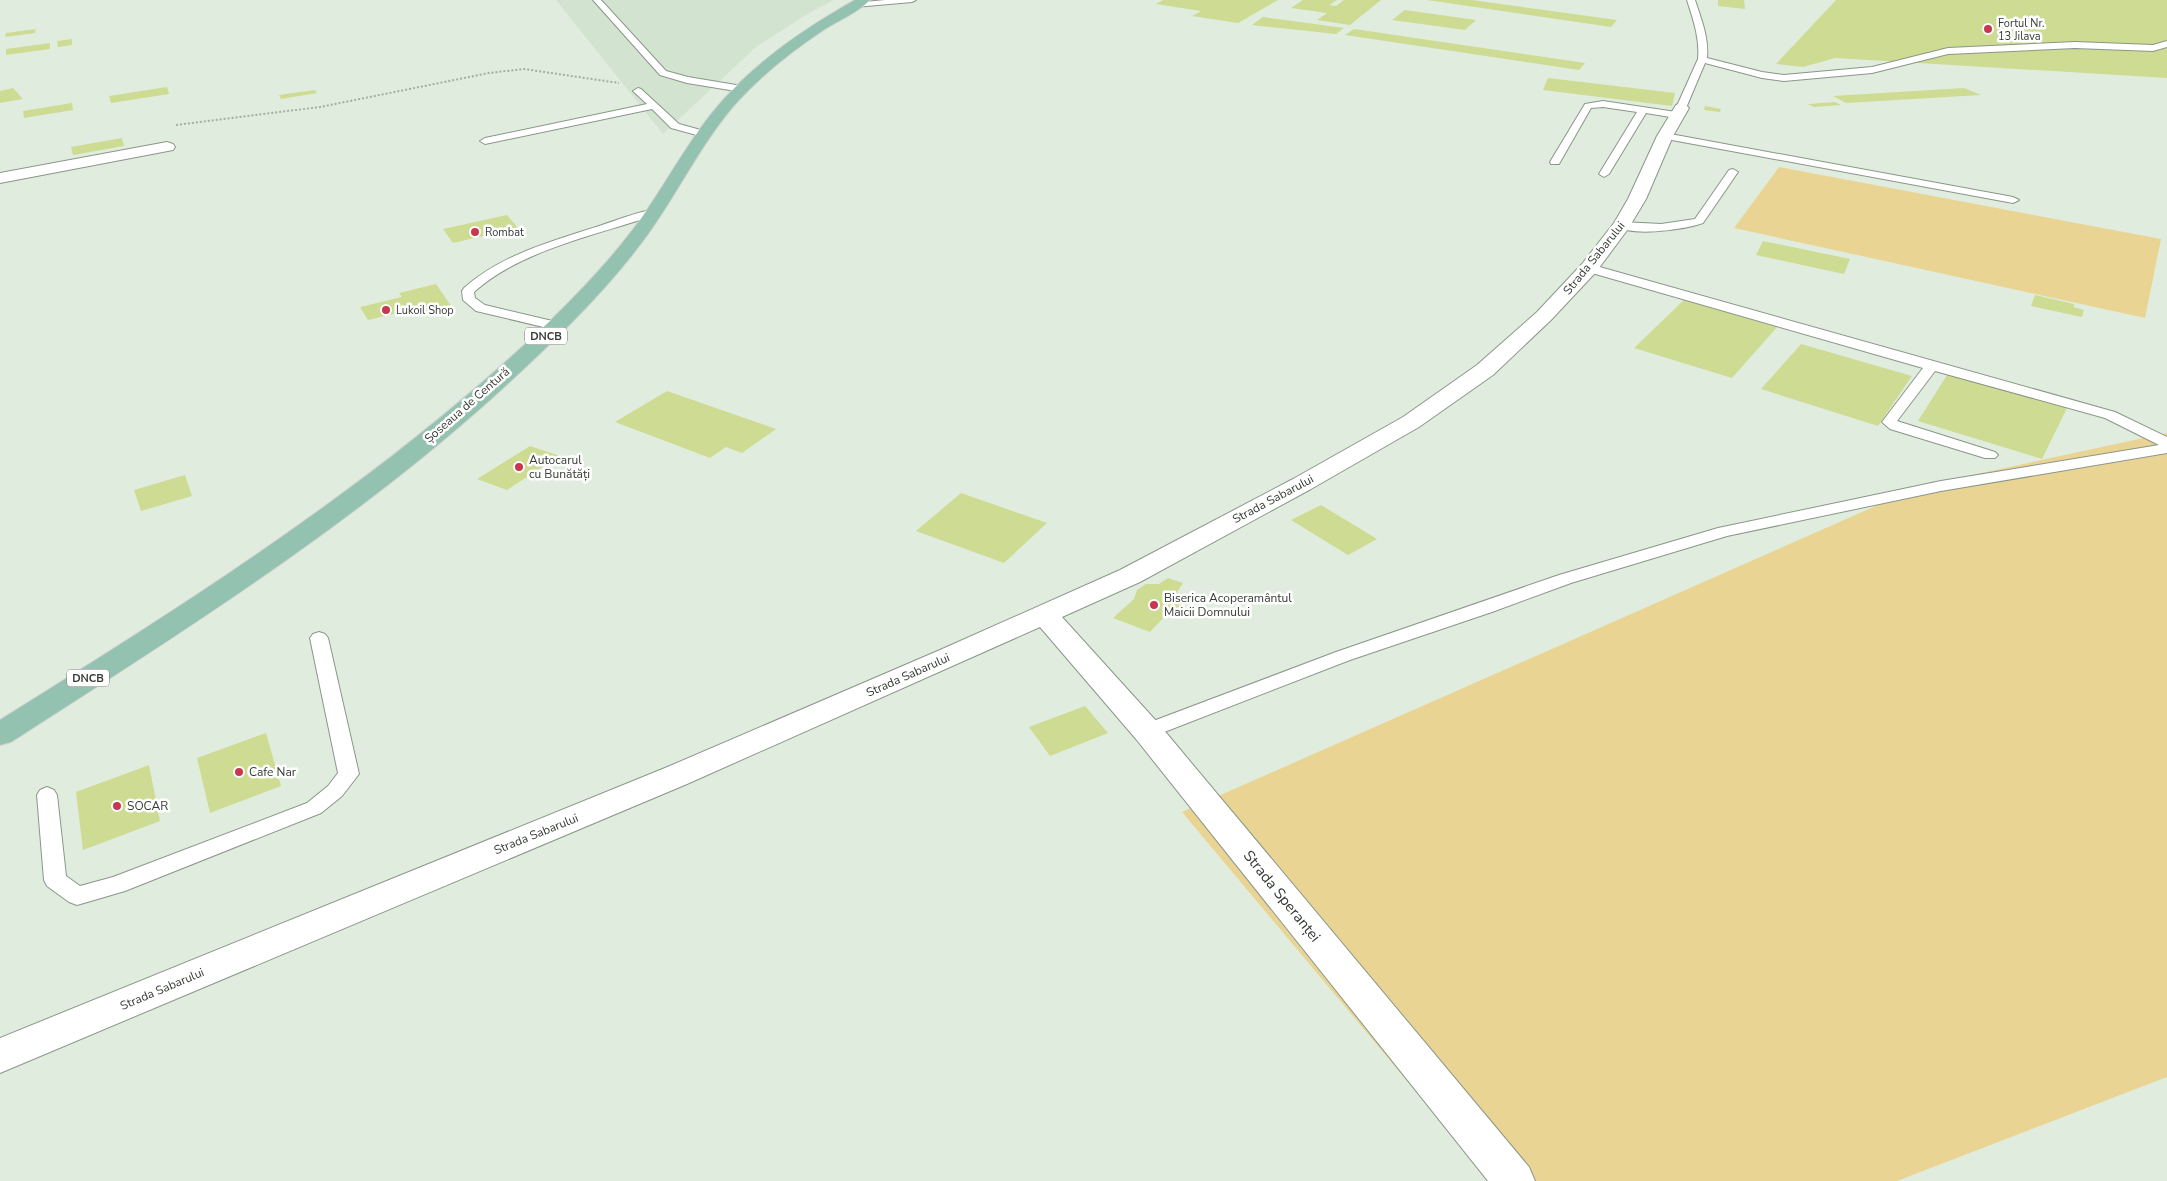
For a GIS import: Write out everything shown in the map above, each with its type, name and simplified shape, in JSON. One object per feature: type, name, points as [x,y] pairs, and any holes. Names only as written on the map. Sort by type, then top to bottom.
[{"type":"main road","name":"Șoseaua de Centură","points":[[0,734],[240,579],[353,498],[486,391],[556,326],[616,261],[654,212],[704,134],[742,89],[790,47],[859,2]]},
{"type":"street","name":"Strada Sabarului","points":[[0,1056],[676,776],[1045,615],[1130,576],[1302,484],[1411,422],[1485,370],[1544,316],[1589,268],[1622,225],[1637,199],[1674,120]]},
{"type":"street","points":[[0,178],[167,147]]},
{"type":"street","name":"Strada Speranței","points":[[1045,615],[1148,732],[1514,1181]]},
{"type":"lane","points":[[597,0],[663,73],[687,80],[742,89]]},
{"type":"lane","points":[[859,2],[912,0]]},
{"type":"lane","points":[[1674,120],[1702,60],[1704,51],[1699,22],[1691,0]]},
{"type":"lane","points":[[1702,60],[1762,75],[1784,78],[1872,70],[1948,51],[2074,45],[2153,48],[2167,44]]},
{"type":"lane","points":[[638,91],[675,126],[704,134]]},
{"type":"lane","points":[[1555,162],[1588,106],[1604,104],[1643,110],[1674,120],[2013,200]]},
{"type":"lane","points":[[485,141],[653,106]]},
{"type":"lane","points":[[1604,174],[1643,110]]},
{"type":"lane","points":[[1622,225],[1647,229],[1691,224],[1699,221],[1733,172]]},
{"type":"lane","points":[[556,326],[481,308],[469,300],[468,291],[476,282],[498,269],[540,251],[654,212]]},
{"type":"lane","points":[[1589,268],[2110,415],[2167,443]]},
{"type":"lane","points":[[1932,366],[1889,422],[1895,426],[1990,456]]},
{"type":"lane","points":[[1148,732],[1343,656],[1486,608],[1565,579],[1724,532],[1941,486],[2167,448]]},
{"type":"lane","points":[[47,795],[55,880],[77,896],[118,885],[314,808],[335,791],[349,774],[319,638]]},
{"type":"path","points":[[174,125],[320,107],[490,73],[524,70],[619,83],[638,91]]},
{"type":"shaded area","points":[[556,0],[834,0],[809,13],[756,47],[663,134]]},
{"type":"shaded area","points":[[1779,167],[2161,239],[2145,318],[1734,228]]},
{"type":"shaded area","points":[[2167,433],[2167,1077],[1897,1181],[1491,1181],[1182,812],[1921,486]]},
{"type":"building","points":[[1163,0],[1278,0],[1238,23],[1192,16],[1201,11],[1156,4]]},
{"type":"building","points":[[1303,0],[1337,0],[1329,5],[1336,6],[1344,0],[1381,0],[1350,25],[1317,20],[1327,13],[1291,8]]},
{"type":"building","points":[[1427,0],[1472,0],[1617,20],[1611,27]]},
{"type":"building","points":[[1718,0],[1744,0],[1745,9],[1718,6]]},
{"type":"building","name":"Fortul Nr. 13 Jilava","points":[[1836,0],[2167,0],[2167,78],[1835,58],[1803,67],[1776,64]]},
{"type":"building","points":[[1405,10],[1476,20],[1465,30],[1392,20]]},
{"type":"building","points":[[1263,17],[1344,28],[1336,34],[1252,25]]},
{"type":"building","points":[[36,29],[35,33],[5,37],[6,33]]},
{"type":"building","points":[[1354,29],[1585,63],[1579,70],[1345,35]]},
{"type":"building","points":[[72,39],[72,45],[58,47],[57,41]]},
{"type":"building","points":[[50,43],[50,49],[6,55],[6,49]]},
{"type":"building","points":[[1548,78],[1675,93],[1672,106],[1543,90]]},
{"type":"building","points":[[167,87],[169,94],[111,103],[109,96]]},
{"type":"building","points":[[13,88],[23,99],[0,103],[0,91]]},
{"type":"building","points":[[1964,88],[1981,95],[1846,103],[1833,96]]},
{"type":"building","points":[[315,90],[317,93],[281,99],[279,95]]},
{"type":"building","points":[[1835,102],[1841,105],[1814,107],[1808,104]]},
{"type":"building","points":[[72,103],[73,110],[24,118],[23,111]]},
{"type":"building","points":[[1705,106],[1721,109],[1720,112],[1704,110]]},
{"type":"building","points":[[122,138],[124,146],[73,155],[71,147]]},
{"type":"building","points":[[507,215],[518,228],[453,243],[443,229]]},
{"type":"building","points":[[1763,241],[1850,259],[1844,274],[1756,255]]},
{"type":"building","points":[[436,284],[451,306],[418,314],[414,309],[368,320],[360,307],[402,297],[399,293]]},
{"type":"building","points":[[2035,295],[2074,304],[2074,307],[2084,310],[2082,317],[2031,306]]},
{"type":"building","points":[[1685,299],[1778,326],[1732,378],[1634,348]]},
{"type":"building","points":[[1801,344],[1912,376],[1878,426],[1761,389]]},
{"type":"building","points":[[1949,372],[2068,406],[2042,459],[1918,421]]},
{"type":"building","points":[[667,391],[776,429],[742,453],[726,447],[710,458],[615,422]]},
{"type":"building","name":"Autocarul cu Bunătăți","points":[[530,446],[560,456],[507,490],[477,479]]},
{"type":"building","points":[[185,475],[192,496],[141,511],[134,490]]},
{"type":"building","points":[[961,493],[1047,523],[1004,563],[916,531]]},
{"type":"building","points":[[1321,505],[1377,539],[1348,555],[1291,520]]},
{"type":"building","name":"Biserica Acoperamântul Maicii Domnului","points":[[1168,578],[1183,583],[1177,592],[1185,600],[1179,611],[1167,614],[1150,632],[1113,618],[1134,599],[1137,590],[1146,584],[1159,584]]},
{"type":"building","points":[[1085,706],[1108,733],[1050,756],[1029,727]]},
{"type":"building","name":"Cafe Nar","points":[[266,733],[281,786],[210,813],[197,758]]},
{"type":"building","name":"SOCAR","points":[[149,765],[160,821],[83,850],[76,792]]},
{"type":"place","name":"Fortul Nr. 13 Jilava","points":[[1988,29]]},
{"type":"place","name":"Rombat","points":[[475,232]]},
{"type":"place","name":"Lukoil Shop","points":[[386,310]]},
{"type":"place","name":"Autocarul cu Bunătăți","points":[[519,467]]},
{"type":"place","name":"Biserica Acoperamântul Maicii Domnului","points":[[1154,605]]},
{"type":"place","name":"Cafe Nar","points":[[239,772]]},
{"type":"place","name":"SOCAR","points":[[117,806]]}]
